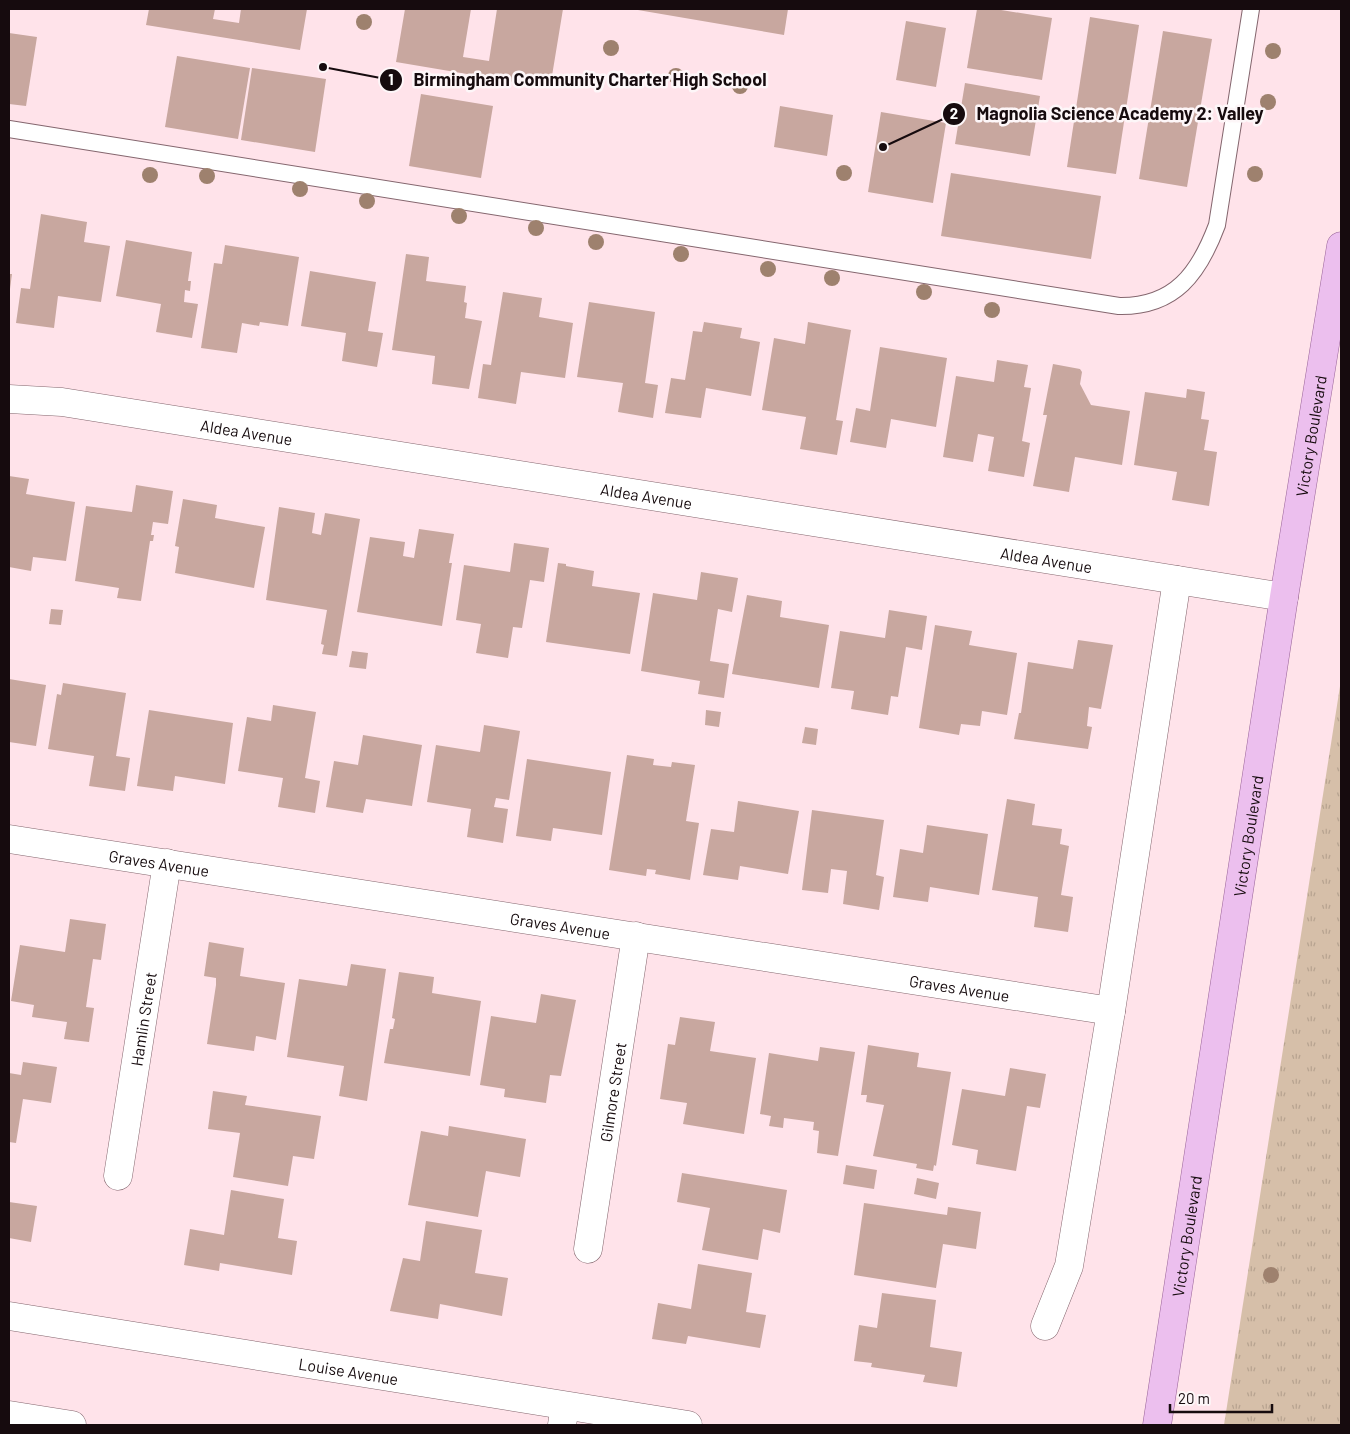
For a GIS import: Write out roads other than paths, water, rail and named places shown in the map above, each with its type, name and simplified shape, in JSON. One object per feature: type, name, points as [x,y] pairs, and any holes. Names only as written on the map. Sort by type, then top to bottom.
[{"type":"main road","name":"Victory Boulevard","points":[[1157,1425],[1284,597],[1341,246]]},
{"type":"street","name":"Aldea Avenue","points":[[9,399],[72,404],[1284,597]]},
{"type":"street","points":[[1046,1326],[1069,1266],[1111,1011],[1177,580]]},
{"type":"street","name":"Graves Avenue","points":[[9,839],[1111,1011]]},
{"type":"street","name":"Hamlin Street","points":[[118,1176],[167,863]]},
{"type":"street","name":"Gilmore Street","points":[[588,1249],[636,936]]},
{"type":"street","name":"Louise Avenue","points":[[9,1316],[564,1416],[688,1425]]},
{"type":"street","points":[[9,1415],[72,1425]]},
{"type":"lane","points":[[9,129],[1110,304],[1136,306],[1152,303],[1170,294],[1194,272],[1207,251],[1217,225],[1251,9]]},
{"type":"place","name":"Birmingham Community Charter High School","points":[[323,67]]},
{"type":"place","name":"Magnolia Science Academy 2: Valley","points":[[883,147]]}]
